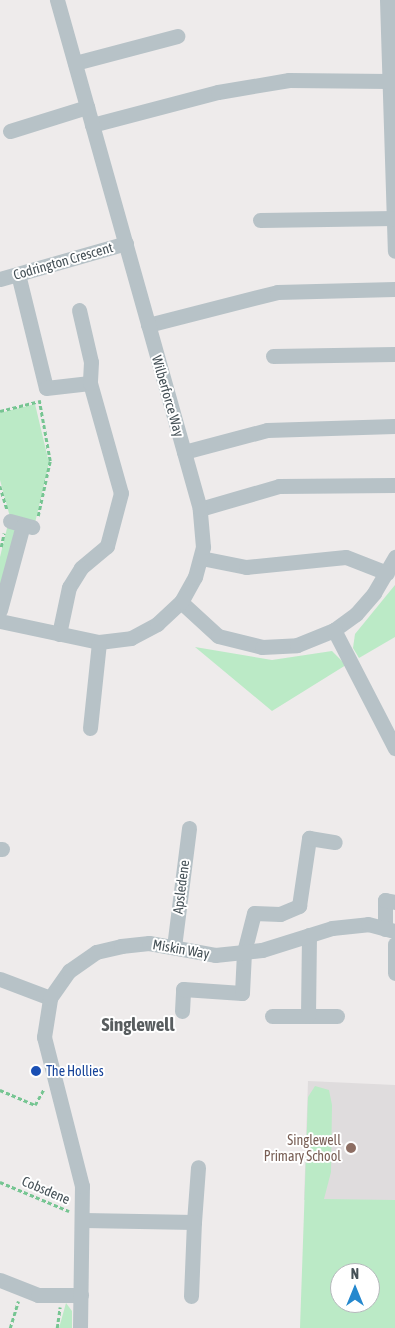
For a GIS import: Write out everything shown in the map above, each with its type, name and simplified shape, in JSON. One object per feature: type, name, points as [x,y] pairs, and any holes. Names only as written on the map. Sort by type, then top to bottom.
[{"type":"street","name":"Wilberforce Way","points":[[0,621],[99,642],[147,630],[181,602],[201,558],[200,510],[57,0]]},
{"type":"street","points":[[387,0],[395,251]]},
{"type":"street","points":[[75,63],[177,36]]},
{"type":"street","points":[[92,125],[218,92],[289,80],[389,81]]},
{"type":"street","points":[[10,131],[88,107]]},
{"type":"street","points":[[260,220],[394,218]]},
{"type":"street","name":"Codrington Crescent","points":[[0,278],[126,243]]},
{"type":"street","points":[[18,274],[46,388],[90,383]]},
{"type":"street","points":[[148,325],[276,292],[395,288]]},
{"type":"street","points":[[59,634],[69,587],[81,568],[107,546],[121,498],[90,383],[91,362],[79,310]]},
{"type":"street","points":[[272,356],[395,354]]},
{"type":"street","points":[[184,452],[267,430],[395,426]]},
{"type":"street","points":[[200,510],[280,486],[395,485]]},
{"type":"street","points":[[0,610],[19,523]]},
{"type":"street","points":[[201,558],[246,567],[346,557],[387,573]]},
{"type":"street","points":[[181,602],[218,636],[262,647],[297,645],[334,630],[356,614],[387,573],[395,557]]},
{"type":"street","points":[[334,630],[395,748]]},
{"type":"street","points":[[90,728],[99,642]]},
{"type":"street","name":"Apsledene","points":[[174,947],[189,828]]},
{"type":"street","points":[[182,1011],[184,989],[242,993],[244,952],[254,913],[280,914],[299,906],[309,838],[336,842]]},
{"type":"street","points":[[390,930],[385,900],[395,902]]},
{"type":"street","name":"Miskin Way","points":[[80,1328],[85,1219],[80,1169],[54,1085],[44,1037],[50,998],[69,972],[96,952],[150,942],[215,955],[244,952],[309,934],[368,924],[390,930]]},
{"type":"street","points":[[308,1016],[309,934]]},
{"type":"street","points":[[395,944],[395,973]]},
{"type":"street","points":[[0,979],[50,998]]},
{"type":"street","points":[[272,1016],[337,1016]]},
{"type":"street","points":[[191,1296],[198,1166]]},
{"type":"street","points":[[85,1219],[194,1222]]},
{"type":"street","points":[[0,1280],[20,1289],[63,1295],[81,1295]]},
{"type":"path","points":[[0,412],[37,402],[46,388]]},
{"type":"path","points":[[0,552],[19,523],[50,461],[37,402]]},
{"type":"path","points":[[0,486],[19,523]]},
{"type":"path","points":[[0,1090],[35,1105],[44,1090],[54,1085]]},
{"type":"path","name":"Cobsdene","points":[[0,1182],[85,1219]]},
{"type":"path","points":[[10,1328],[20,1289]]},
{"type":"path","points":[[57,1328],[63,1295]]},
{"type":"shaded area","name":"Singlewell Primary School","points":[[308,1081],[395,1085],[395,1200],[304,1200]]},
{"type":"green space","points":[[35,404],[49,463],[35,523],[10,517],[0,480],[0,413]]},
{"type":"green space","points":[[8,524],[15,529],[0,597],[0,557]]},
{"type":"green space","points":[[395,585],[395,637],[359,658],[353,648],[355,634]]},
{"type":"green space","points":[[195,647],[272,660],[332,651],[346,665],[272,711]]},
{"type":"green space","points":[[315,1086],[329,1090],[332,1105],[331,1172],[324,1199],[395,1200],[395,1328],[300,1328],[308,1097]]},
{"type":"green space","points":[[66,1303],[72,1311],[72,1328],[59,1328]]},
{"type":"place","name":"The Hollies","points":[[36,1071]]},
{"type":"place","name":"Singlewell Primary School","points":[[351,1148]]},
{"type":"district","name":"Singlewell","points":[[138,1025]]}]
